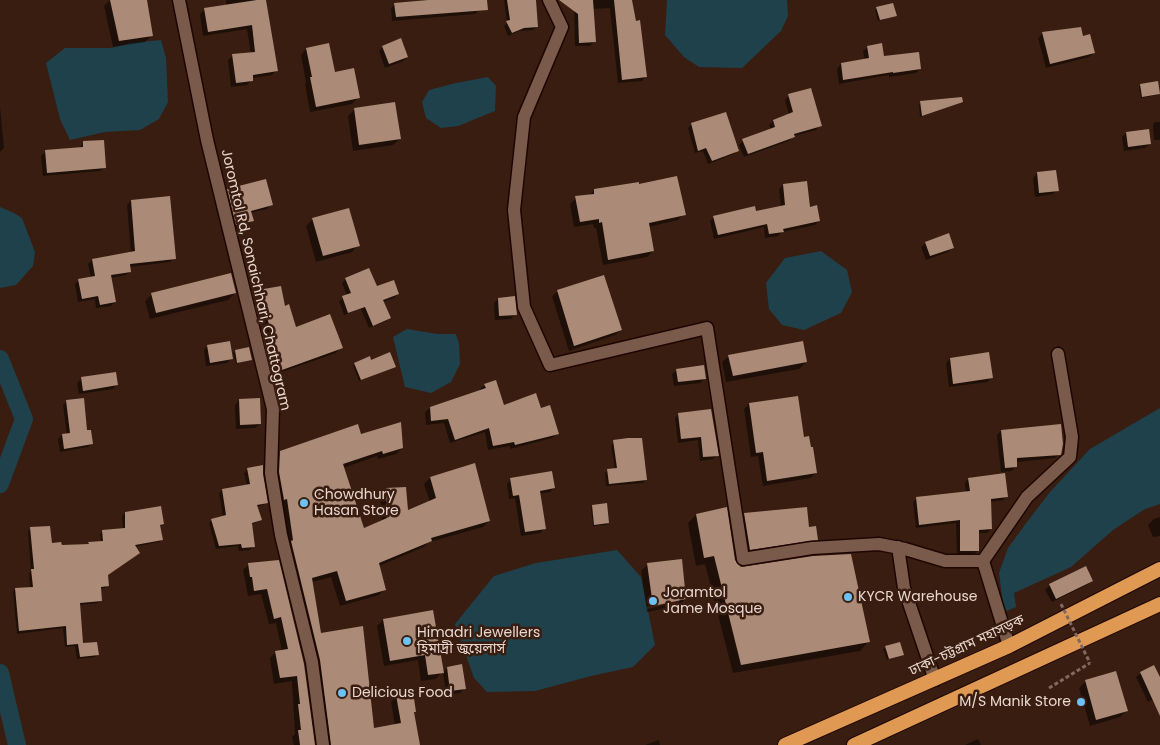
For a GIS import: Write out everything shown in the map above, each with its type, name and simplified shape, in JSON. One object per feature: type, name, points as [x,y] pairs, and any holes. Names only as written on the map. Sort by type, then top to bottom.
[{"type":"highway","name":"ঢাকা-চট্টগ্রাম মহাসড়ক","points":[[785,745],[1009,646],[1160,569]]},
{"type":"highway","points":[[854,745],[1160,604]]},
{"type":"street","name":"Joromtol Rd, Sonaichhari, Chattogram","points":[[179,0],[207,140],[273,409],[271,473],[281,535],[312,662],[323,745]]},
{"type":"street","points":[[549,0],[562,27],[524,117],[514,210],[524,307],[550,365],[707,328],[743,559],[812,548],[879,544],[898,547],[945,560],[983,561]]},
{"type":"street","points":[[983,561],[1027,497],[1070,457],[1072,437],[1058,354]]},
{"type":"street","points":[[898,547],[904,588],[935,680]]},
{"type":"street","points":[[983,561],[1009,646]]},
{"type":"path","points":[[1049,688],[1090,663],[1061,604]]},
{"type":"water","points":[[667,0],[787,0],[788,16],[781,31],[742,68],[699,67],[684,57],[665,35]]},
{"type":"water","points":[[161,40],[166,58],[168,102],[159,119],[140,130],[105,132],[70,140],[60,119],[46,63],[65,48],[111,48],[131,43]]},
{"type":"water","points":[[488,77],[496,86],[495,111],[458,126],[441,128],[426,118],[422,102],[429,90]]},
{"type":"water","points":[[0,207],[22,218],[35,252],[33,266],[16,285],[0,288]]},
{"type":"water","points":[[821,251],[847,270],[852,292],[841,313],[804,330],[782,325],[769,309],[766,283],[785,258]]},
{"type":"water","points":[[407,329],[437,334],[456,334],[459,344],[460,364],[451,382],[431,393],[405,387],[393,337]]},
{"type":"water","points":[[1160,408],[1160,504],[1145,509],[1113,530],[1071,567],[1014,593],[1016,607],[1004,612],[999,573],[1008,548],[1027,522],[1050,492],[1090,449]]},
{"type":"water","points":[[617,550],[641,577],[655,645],[633,667],[535,691],[487,692],[474,678],[455,624],[494,576],[536,563]]},
{"type":"building","points":[[110,0],[147,0],[153,36],[119,41]]},
{"type":"building","points":[[266,0],[278,71],[253,75],[253,81],[236,83],[232,54],[255,52],[252,25],[208,32],[204,8]]},
{"type":"building","points":[[428,0],[487,0],[488,10],[396,17],[394,3]]},
{"type":"building","points":[[507,0],[536,0],[538,27],[524,28],[512,33],[506,21],[510,20]]},
{"type":"building","points":[[559,0],[593,0],[596,42],[579,43],[578,14]]},
{"type":"building","points":[[614,0],[632,0],[636,21],[640,20],[647,77],[622,80]]},
{"type":"building","points":[[893,3],[897,16],[880,20],[876,7]]},
{"type":"building","points":[[1081,27],[1083,36],[1090,34],[1095,53],[1050,64],[1042,32]]},
{"type":"building","points":[[401,38],[408,57],[389,64],[382,46]]},
{"type":"building","points":[[329,43],[335,72],[354,68],[360,98],[316,107],[306,48]]},
{"type":"building","points":[[882,43],[884,56],[919,52],[921,69],[843,80],[841,63],[869,58],[867,46]]},
{"type":"building","points":[[1158,81],[1160,94],[1142,97],[1140,84]]},
{"type":"building","points":[[811,88],[822,126],[794,134],[795,137],[748,154],[742,139],[775,127],[773,120],[793,112],[788,94]]},
{"type":"building","points":[[962,97],[963,102],[922,116],[920,101]]},
{"type":"building","points":[[395,102],[401,139],[359,145],[354,108]]},
{"type":"building","points":[[726,112],[739,151],[712,161],[706,148],[698,151],[691,123]]},
{"type":"building","points":[[1149,129],[1151,144],[1128,147],[1126,132]]},
{"type":"building","points":[[104,140],[106,168],[47,173],[45,150],[83,147],[83,141]]},
{"type":"building","points":[[1056,170],[1059,191],[1039,193],[1037,172]]},
{"type":"building","points":[[677,176],[686,215],[649,223],[654,251],[608,260],[602,222],[599,223],[599,219],[580,222],[575,196],[594,194],[594,189],[639,182],[639,184]]},
{"type":"building","points":[[266,179],[273,205],[251,211],[254,221],[236,225],[227,189]]},
{"type":"building","points":[[807,181],[810,207],[817,205],[820,221],[783,229],[784,232],[769,234],[767,224],[718,235],[713,216],[755,206],[756,211],[785,205],[783,184]]},
{"type":"building","points":[[170,196],[176,259],[130,264],[131,272],[111,275],[116,302],[100,305],[98,296],[82,299],[78,279],[95,276],[92,259],[135,251],[131,200]]},
{"type":"building","points":[[349,208],[360,246],[323,256],[312,218]]},
{"type":"building","points":[[949,233],[954,248],[930,256],[925,242]]},
{"type":"building","points":[[369,268],[377,286],[394,280],[399,294],[383,300],[391,318],[373,326],[365,307],[348,313],[342,296],[351,293],[345,278]]},
{"type":"building","points":[[231,273],[236,293],[156,313],[151,293]]},
{"type":"building","points":[[604,275],[622,330],[574,346],[557,290]]},
{"type":"building","points":[[281,286],[285,306],[289,304],[296,327],[330,314],[343,348],[282,370],[269,339],[273,337],[264,308],[261,308],[258,290]]},
{"type":"building","points":[[515,296],[517,315],[499,316],[498,298]]},
{"type":"building","points":[[230,341],[233,359],[210,363],[207,345]]},
{"type":"building","points":[[803,341],[807,362],[733,376],[728,355]]},
{"type":"building","points":[[249,347],[252,360],[237,363],[235,350]]},
{"type":"building","points":[[390,352],[396,367],[361,380],[354,363],[370,356],[371,360]]},
{"type":"building","points":[[989,352],[993,378],[953,384],[950,358]]},
{"type":"building","points":[[704,365],[706,379],[678,382],[676,369]]},
{"type":"building","points":[[116,372],[118,385],[83,391],[81,377]]},
{"type":"building","points":[[496,380],[504,405],[536,393],[541,408],[550,405],[559,434],[515,445],[514,442],[493,446],[489,428],[455,440],[448,419],[431,421],[430,407],[486,388],[484,384]]},
{"type":"building","points":[[798,396],[804,437],[809,436],[811,447],[813,447],[817,473],[767,481],[763,452],[756,453],[749,403]]},
{"type":"building","points":[[84,398],[87,430],[91,430],[93,444],[64,449],[62,434],[70,433],[66,400]]},
{"type":"building","points":[[260,398],[261,424],[240,425],[239,399]]},
{"type":"building","points":[[711,409],[719,456],[703,457],[701,437],[681,439],[678,413]]},
{"type":"building","points":[[401,422],[403,448],[383,454],[382,451],[343,464],[364,528],[387,518],[386,488],[406,487],[408,510],[436,498],[430,477],[475,463],[490,521],[431,538],[432,541],[379,563],[386,590],[346,601],[337,571],[312,578],[321,633],[363,626],[374,728],[401,723],[396,695],[413,692],[416,712],[414,712],[420,745],[331,745],[320,660],[291,541],[293,540],[287,499],[284,500],[279,472],[280,451],[358,424],[361,434]]},
{"type":"building","points":[[1061,424],[1063,444],[1061,455],[1017,458],[1017,467],[1005,468],[1001,430]]},
{"type":"building","points":[[642,438],[647,480],[609,484],[607,469],[617,468],[613,440]]},
{"type":"building","points":[[263,465],[268,503],[257,505],[262,520],[252,523],[255,547],[242,548],[241,544],[219,546],[211,519],[226,515],[222,489],[250,484],[247,468]]},
{"type":"building","points":[[552,471],[555,488],[540,491],[546,529],[525,532],[519,495],[513,496],[510,478]]},
{"type":"building","points":[[1005,473],[1008,497],[991,499],[992,529],[979,530],[979,551],[960,551],[960,520],[919,525],[916,497],[970,491],[968,478]]},
{"type":"building","points":[[607,503],[609,523],[594,525],[592,505]]},
{"type":"building","points":[[161,506],[164,524],[160,525],[163,540],[135,545],[140,553],[108,575],[109,586],[101,587],[102,601],[80,603],[83,643],[97,642],[99,655],[80,657],[78,644],[67,645],[66,626],[19,631],[15,588],[33,587],[31,569],[34,569],[30,527],[50,526],[52,543],[61,542],[62,545],[89,544],[88,542],[103,541],[102,530],[125,528],[125,512]]},
{"type":"building","points":[[727,507],[735,560],[741,567],[813,556],[851,554],[870,642],[741,665],[714,556],[704,558],[696,514]]},
{"type":"building","points":[[807,507],[809,527],[816,526],[818,540],[750,550],[744,513]]},
{"type":"building","points":[[682,559],[686,599],[653,606],[647,563]]},
{"type":"building","points":[[279,560],[304,664],[315,745],[300,745],[298,730],[301,730],[298,704],[300,704],[297,676],[280,678],[275,651],[288,649],[281,617],[274,619],[267,589],[254,591],[252,577],[250,577],[248,563]]},
{"type":"building","points":[[1086,566],[1093,581],[1056,599],[1049,584]]},
{"type":"building","points":[[433,610],[444,673],[428,675],[425,655],[390,661],[383,619]]},
{"type":"building","points":[[900,642],[904,655],[889,659],[885,646]]},
{"type":"building","points":[[462,664],[466,689],[450,691],[447,667]]},
{"type":"building","points":[[1154,665],[1160,677],[1160,716],[1140,672]]},
{"type":"building","points":[[1116,671],[1128,711],[1096,720],[1085,680]]},
{"type":"waterway","points":[[0,359],[24,419],[0,484]]},
{"type":"waterway","points":[[0,673],[17,745]]},
{"type":"place","name":"Chowdhury Hasan Store","points":[[304,503]]},
{"type":"place","name":"KYCR Warehouse","points":[[848,597]]},
{"type":"place","name":"Joramtol Jame Mosque","points":[[653,601]]},
{"type":"place","name":"Himadri Jewellers হিমাদ্রী জুয়েলার্স","points":[[407,641]]},
{"type":"place","name":"Delicious Food","points":[[342,693]]},
{"type":"place","name":"M/S Manik Store","points":[[1081,702]]}]
